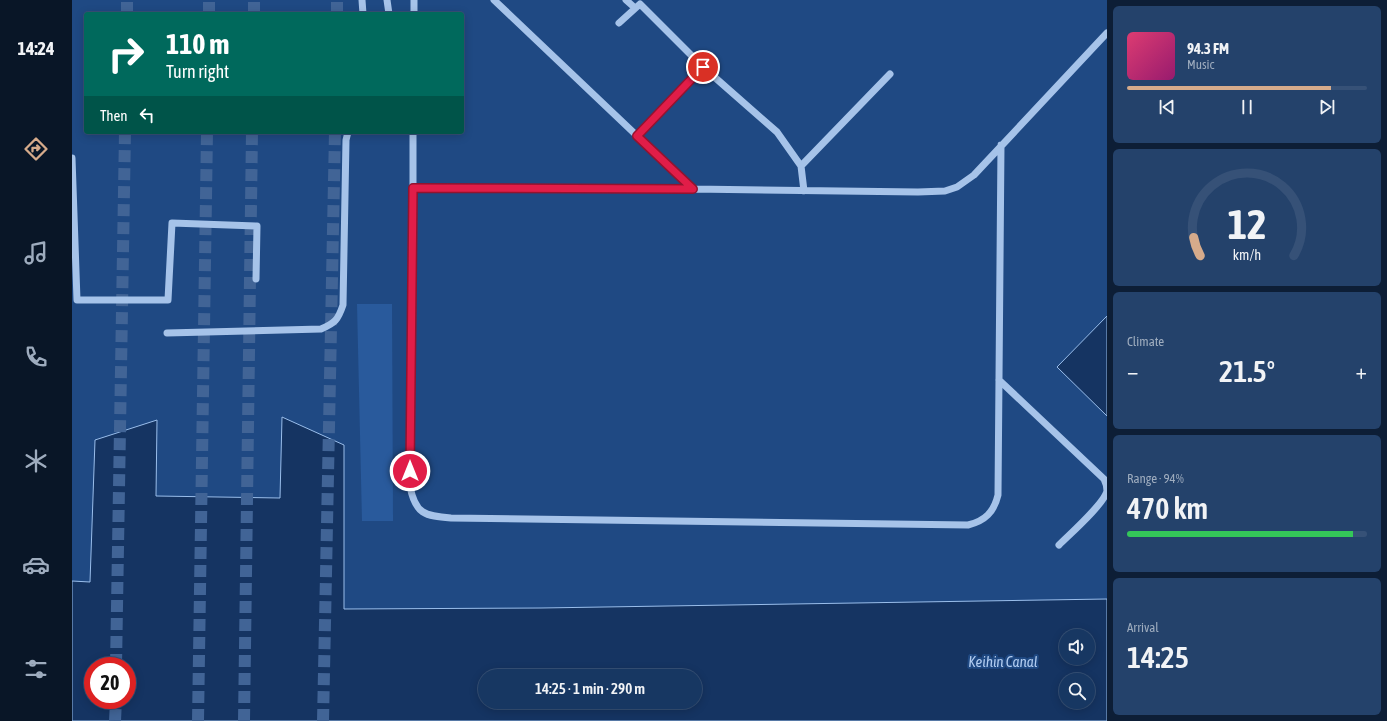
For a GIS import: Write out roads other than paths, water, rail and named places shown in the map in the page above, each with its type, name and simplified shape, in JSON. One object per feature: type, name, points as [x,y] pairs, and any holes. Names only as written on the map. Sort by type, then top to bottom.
[{"type":"lane","points":[[362,0],[363,12]]},
{"type":"lane","points":[[387,0],[390,12]]},
{"type":"lane","points":[[414,0],[414,12]]},
{"type":"lane","points":[[626,0],[635,8]]},
{"type":"lane","points":[[499,2],[693,189]]},
{"type":"lane","points":[[619,23],[640,4],[703,67],[777,132],[801,166],[804,191]]},
{"type":"lane","points":[[413,188],[693,189],[918,192],[945,190],[957,187],[974,175],[1107,33]]},
{"type":"lane","points":[[637,136],[703,67]]},
{"type":"lane","points":[[801,166],[890,74]]},
{"type":"lane","points":[[166,333],[321,329],[332,324],[340,316],[343,305],[346,140],[348,134]]},
{"type":"lane","points":[[413,134],[410,486],[412,498],[416,505],[424,513],[435,517],[976,523],[989,514],[994,508],[998,495],[1001,145]]},
{"type":"lane","points":[[72,158],[76,300],[168,300],[172,223],[257,226],[256,279]]},
{"type":"lane","points":[[999,380],[1104,479],[1107,484],[1107,490],[1102,501],[1059,545]]},
{"type":"water","points":[[1107,316],[1107,416],[1057,367]]},
{"type":"water","name":"Keihin Canal","points":[[282,417],[344,445],[344,609],[541,608],[1107,599],[1107,721],[72,721],[72,581],[90,582],[95,440],[157,420],[156,496],[280,498]]},
{"type":"tunnel","points":[[127,0],[127,12]]},
{"type":"tunnel","points":[[209,0],[209,12]]},
{"type":"tunnel","points":[[254,0],[254,12]]},
{"type":"tunnel","points":[[337,0],[337,12]]},
{"type":"tunnel","points":[[116,657],[125,134]]},
{"type":"tunnel","points":[[198,721],[207,134]]},
{"type":"tunnel","points":[[244,721],[252,134]]},
{"type":"tunnel","points":[[323,721],[335,134]]},
{"type":"tunnel","points":[[115,721],[116,709]]}]
